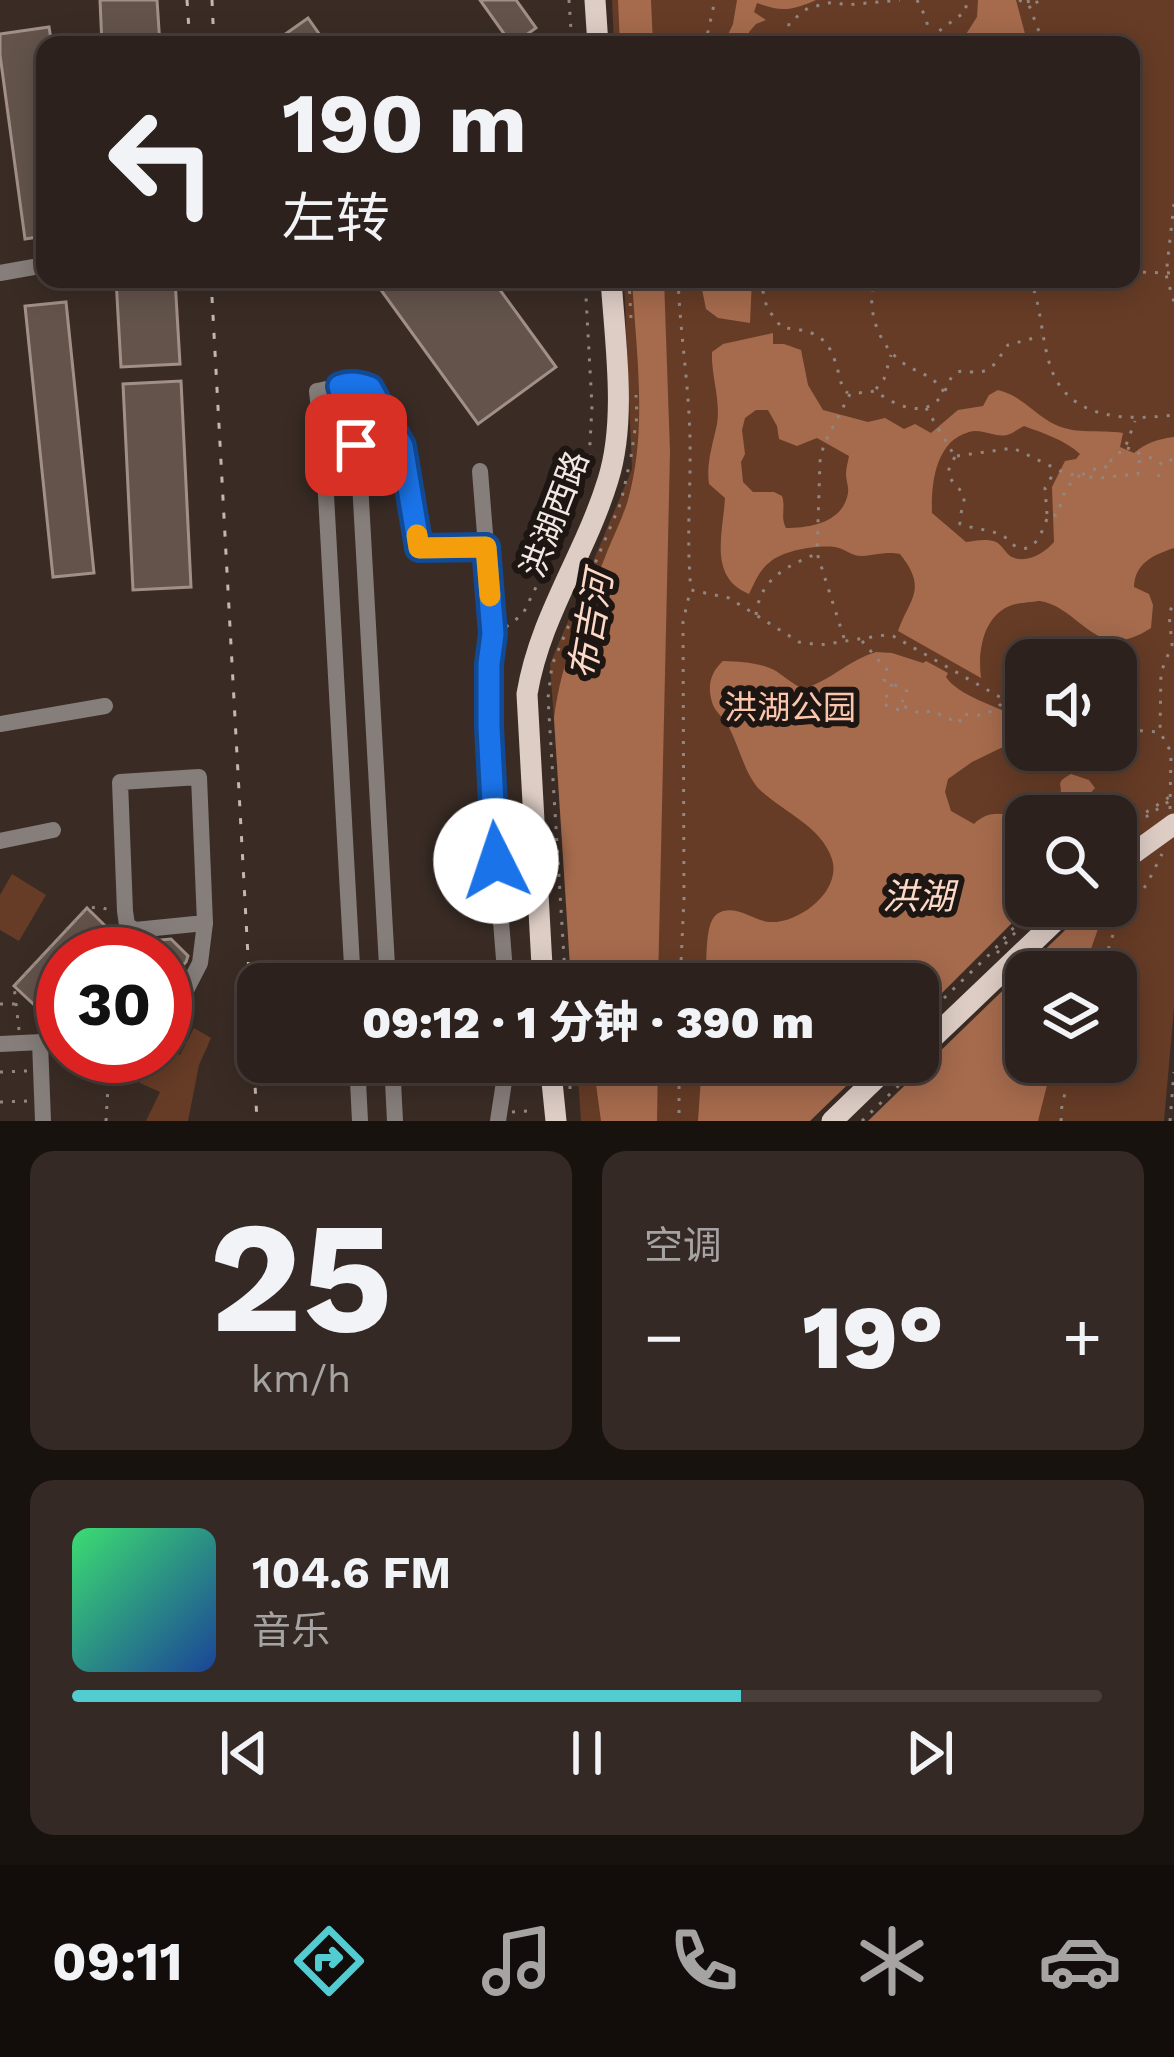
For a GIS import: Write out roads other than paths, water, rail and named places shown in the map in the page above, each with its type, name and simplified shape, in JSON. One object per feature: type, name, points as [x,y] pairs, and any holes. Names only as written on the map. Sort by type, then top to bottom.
[{"type":"main road","points":[[582,0],[584,36]]},
{"type":"main road","points":[[595,0],[597,36]]},
{"type":"main road","name":"洪湖西路","points":[[530,963],[515,692],[524,645],[596,475],[602,447],[598,288]]},
{"type":"main road","name":"洪湖西路","points":[[542,963],[527,694],[541,634],[610,477],[618,419],[611,288]]},
{"type":"main road","points":[[1137,836],[1170,816]]},
{"type":"main road","points":[[1137,847],[1170,816]]},
{"type":"main road","points":[[939,1017],[1032,927]]},
{"type":"main road","points":[[939,1032],[1049,927]]},
{"type":"main road","points":[[535,1116],[536,1083]]},
{"type":"main road","points":[[552,1083],[556,1121]]},
{"type":"main road","points":[[832,1121],[871,1083]]},
{"type":"main road","points":[[846,1121],[886,1083]]},
{"type":"street","points":[[0,273],[36,267]]},
{"type":"street","points":[[352,963],[326,483],[316,391],[358,384],[370,388],[402,446],[419,548],[486,547]]},
{"type":"street","points":[[340,386],[356,445],[360,482],[387,963]]},
{"type":"street","points":[[480,471],[493,634],[489,685],[493,820],[504,963]]},
{"type":"street","points":[[0,724],[105,706]]},
{"type":"street","points":[[192,978],[200,963],[205,923],[199,777],[119,782],[127,926],[135,930],[205,923]]},
{"type":"street","points":[[0,841],[53,830]]},
{"type":"street","points":[[31,1042],[41,1070],[43,1121]]},
{"type":"street","points":[[0,1044],[36,1042]]},
{"type":"street","points":[[358,1083],[360,1121]]},
{"type":"street","points":[[393,1083],[395,1121]]},
{"type":"street","points":[[504,1117],[506,1083]]},
{"type":"water","points":[[618,0],[651,0],[653,36],[620,36]]},
{"type":"water","points":[[737,0],[816,0],[786,9],[757,3],[754,12],[766,20],[756,24],[749,36],[727,36]]},
{"type":"water","points":[[978,0],[1016,0],[1026,36],[965,36],[977,17]]},
{"type":"water","name":"布吉河","points":[[633,288],[664,288],[670,452],[658,963],[570,963],[554,718],[568,654],[626,506],[638,445]]},
{"type":"water","points":[[702,288],[752,288],[750,323],[718,318],[706,309]]},
{"type":"water","points":[[773,333],[773,344],[801,350],[808,385],[823,410],[868,422],[885,418],[904,429],[915,424],[931,433],[958,410],[983,406],[998,390],[1064,428],[1123,433],[1120,447],[1134,453],[1174,437],[1174,548],[1146,561],[1134,587],[1149,594],[1151,628],[1132,638],[1102,638],[1055,606],[1040,601],[1009,606],[986,631],[981,678],[898,631],[915,585],[900,554],[858,556],[839,548],[801,549],[766,565],[749,594],[736,586],[721,553],[725,498],[709,484],[708,476],[718,415],[712,352],[723,344]],"holes":[[[756,410],[768,410],[779,439],[797,446],[817,438],[849,456],[848,493],[833,517],[816,525],[786,528],[782,496],[753,492],[743,482],[745,418]],[[1024,426],[1080,454],[1065,461],[1052,487],[1054,542],[1040,554],[1022,559],[1010,556],[992,541],[966,542],[932,513],[937,465],[958,437],[974,431],[1007,435]]]},
{"type":"water","name":"洪湖","points":[[876,652],[926,661],[948,673],[946,677],[961,690],[1005,712],[1005,746],[948,779],[945,792],[951,811],[974,824],[993,814],[1005,815],[1005,927],[1099,927],[1090,951],[1005,951],[1005,1083],[1048,1083],[1038,1121],[698,1121],[701,1083],[939,1083],[939,963],[706,963],[708,936],[717,914],[736,911],[769,922],[793,918],[824,894],[833,871],[832,859],[819,837],[760,790],[750,776],[713,705],[713,674],[723,661],[750,663],[776,671],[803,689]]},
{"type":"water","points":[[1071,774],[1089,780],[1095,788],[1089,795],[1060,795],[1061,782]]},
{"type":"water","points":[[596,1083],[658,1083],[657,1121],[601,1121]]},
{"type":"railway","points":[[187,0],[189,36]]},
{"type":"railway","points":[[212,0],[214,36]]},
{"type":"railway","points":[[211,288],[257,1121]]},
{"type":"park label","name":"洪湖公园","points":[[790,707]]}]
